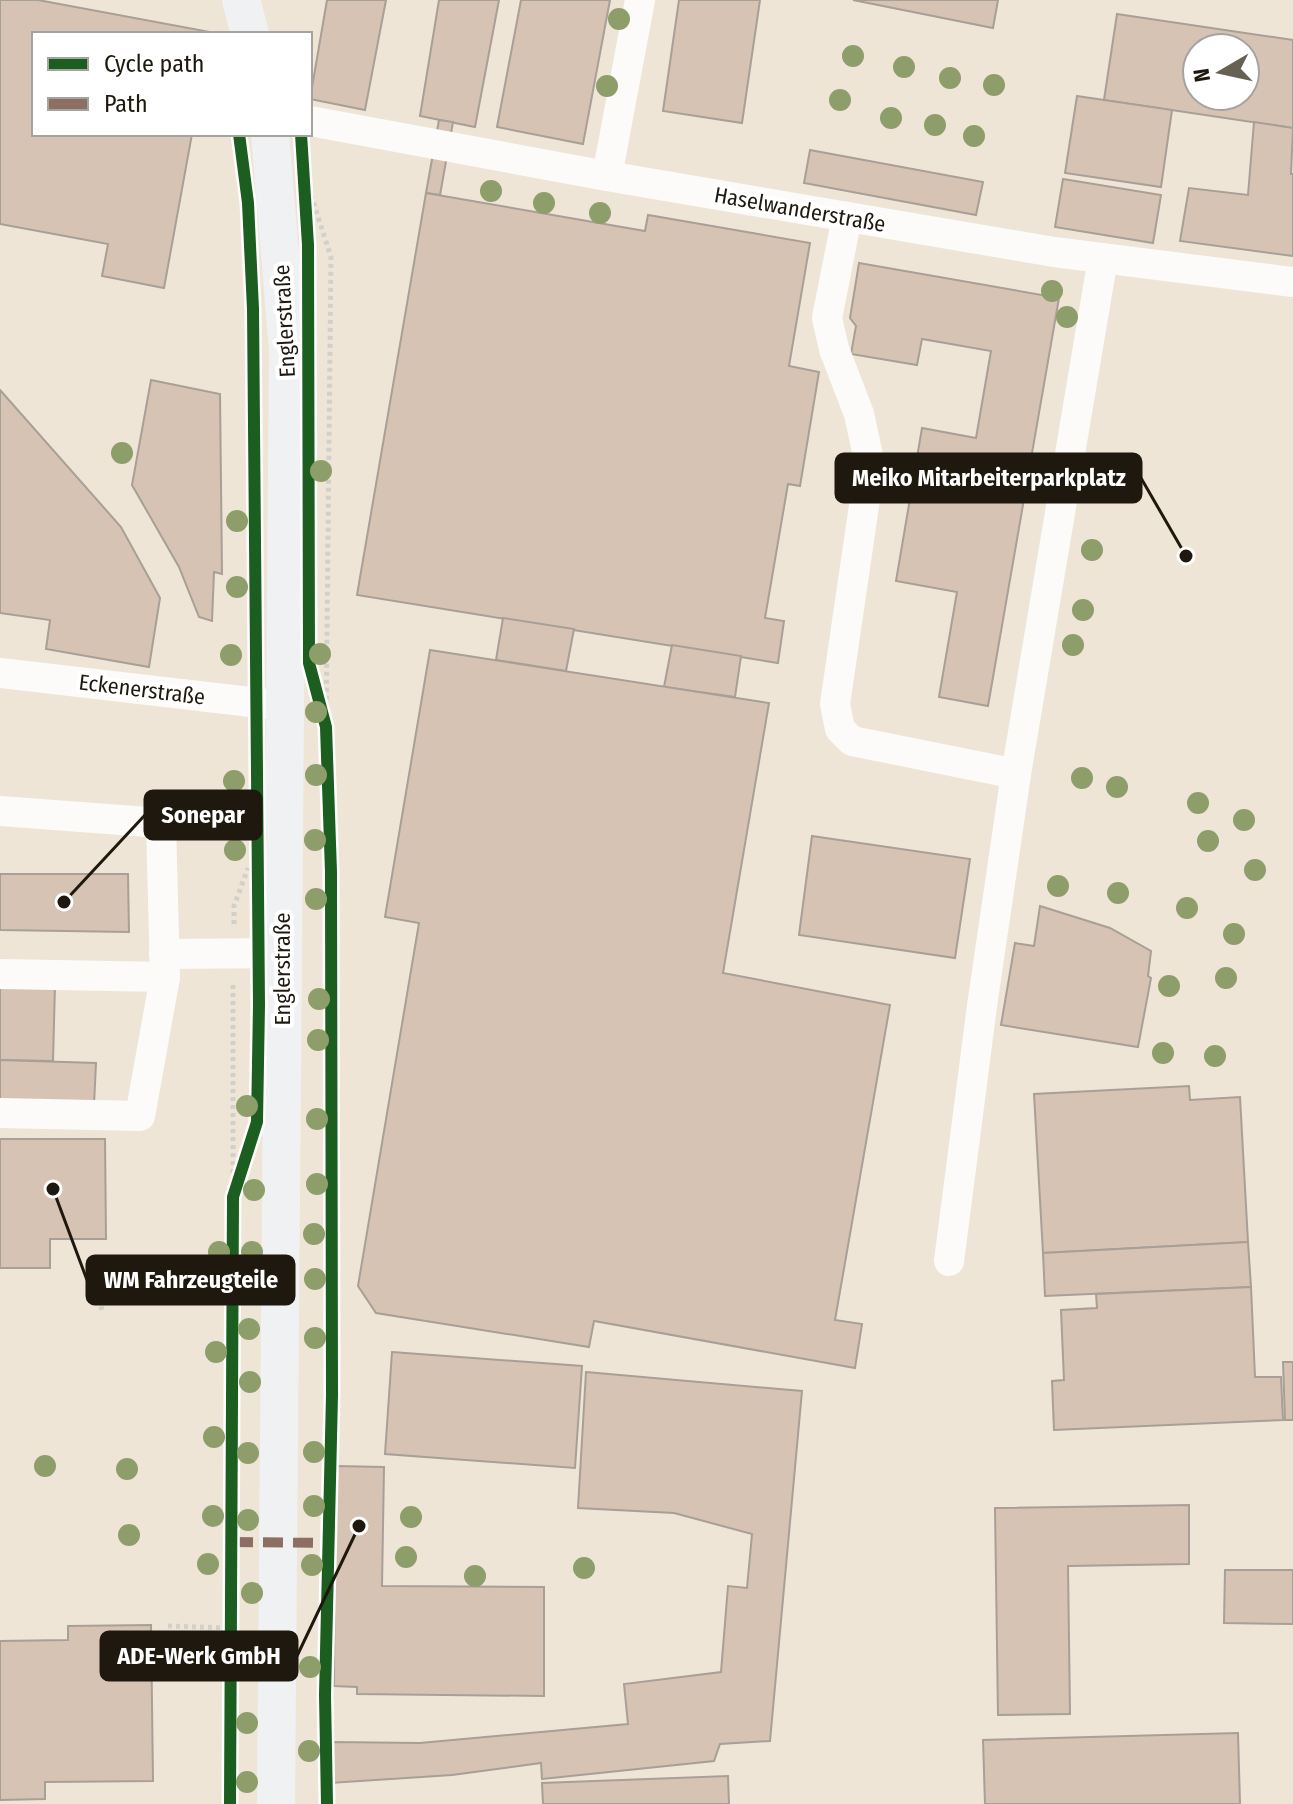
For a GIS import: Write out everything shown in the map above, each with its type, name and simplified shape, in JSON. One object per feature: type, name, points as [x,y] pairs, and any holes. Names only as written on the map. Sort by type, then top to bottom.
[{"type":"main road","points":[[241,0],[249,32]]},
{"type":"main road","name":"Englerstraße","points":[[270,136],[288,349],[276,1804]]},
{"type":"street","points":[[607,176],[640,0]]},
{"type":"street","name":"Haselwanderstraße","points":[[312,121],[847,217],[1103,258],[1293,282]]},
{"type":"street","points":[[847,217],[827,318],[834,349],[859,414],[870,465],[835,704],[840,729],[852,741],[1016,774]]},
{"type":"street","points":[[949,1261],[1016,774],[1103,258]]},
{"type":"street","name":"Eckenerstraße","points":[[0,673],[285,706]]},
{"type":"street","points":[[0,811],[161,823],[164,965],[140,1116],[0,1113]]},
{"type":"street","points":[[0,974],[164,965],[233,954],[282,953]]},
{"type":"path","points":[[306,185],[307,230]]},
{"type":"path","points":[[306,185],[331,257],[327,741]]},
{"type":"path","points":[[312,676],[326,727]]},
{"type":"path","points":[[255,857],[258,874]]},
{"type":"path","points":[[233,1213],[234,906],[255,857]]},
{"type":"path","points":[[233,1197],[247,1152]]},
{"type":"path","points":[[90,1268],[102,1310]]},
{"type":"path","points":[[232,1614],[232,1644]]},
{"type":"path","points":[[168,1626],[232,1628]]},
{"type":"building","points":[[0,0],[38,0],[210,32],[32,32],[32,136],[192,136],[164,288],[102,276],[108,244],[0,224]]},
{"type":"building","points":[[327,0],[386,0],[365,110],[312,99]]},
{"type":"building","points":[[439,0],[499,0],[475,127],[420,116]]},
{"type":"building","points":[[521,0],[610,0],[583,144],[497,127]]},
{"type":"building","points":[[679,0],[760,0],[742,123],[663,111]]},
{"type":"building","points":[[853,0],[998,0],[993,28]]},
{"type":"building","points":[[1117,14],[1239,32],[1181,32],[1181,111],[1104,100]]},
{"type":"building","points":[[1261,35],[1293,40],[1293,128],[1185,112],[1261,112]]},
{"type":"building","points":[[1077,96],[1172,110],[1161,187],[1065,173]]},
{"type":"building","points":[[439,120],[453,122],[440,195],[426,193]]},
{"type":"building","points":[[1254,122],[1293,128],[1293,256],[1180,241],[1189,188],[1248,195]]},
{"type":"building","points":[[810,150],[983,182],[976,215],[804,183]]},
{"type":"building","points":[[1063,179],[1161,195],[1153,243],[1055,227]]},
{"type":"building","points":[[426,193],[645,231],[648,215],[810,243],[789,366],[819,372],[800,486],[788,484],[765,618],[784,621],[778,663],[357,595]]},
{"type":"building","points":[[859,263],[1059,298],[988,706],[939,697],[957,592],[896,581],[922,428],[976,438],[991,351],[922,339],[917,365],[851,354],[856,326],[850,318]]},
{"type":"building","points":[[151,380],[220,394],[222,574],[214,572],[212,621],[199,617],[179,567],[132,485]]},
{"type":"building","points":[[0,390],[121,527],[160,598],[149,667],[46,649],[50,620],[0,613]]},
{"type":"building","points":[[503,618],[574,629],[566,671],[496,660]]},
{"type":"building","points":[[672,645],[741,656],[735,697],[664,687]]},
{"type":"building","points":[[430,650],[769,703],[723,973],[890,1005],[835,1320],[862,1324],[855,1368],[594,1321],[589,1347],[376,1313],[358,1286],[419,923],[385,917]]},
{"type":"building","points":[[812,836],[970,859],[955,958],[799,935]]},
{"type":"building","points":[[0,874],[128,874],[129,932],[0,930]]},
{"type":"building","points":[[1040,906],[1110,928],[1151,951],[1148,976],[1151,978],[1138,1047],[1001,1025],[1015,943],[1034,946]]},
{"type":"building","points":[[0,984],[55,985],[53,1061],[0,1060]]},
{"type":"building","points":[[0,1060],[96,1063],[94,1105],[0,1102]]},
{"type":"building","points":[[1189,1086],[1190,1100],[1240,1097],[1248,1242],[1043,1253],[1034,1094]]},
{"type":"building","points":[[0,1139],[105,1139],[106,1239],[50,1239],[50,1268],[0,1268]]},
{"type":"building","points":[[1248,1242],[1251,1287],[1045,1296],[1043,1253]]},
{"type":"building","points":[[1251,1287],[1255,1377],[1281,1377],[1283,1420],[1054,1430],[1052,1381],[1064,1380],[1061,1310],[1097,1308],[1096,1294]]},
{"type":"building","points":[[392,1352],[582,1366],[575,1468],[385,1454]]},
{"type":"building","points":[[1283,1362],[1293,1362],[1293,1420],[1285,1420]]},
{"type":"building","points":[[586,1372],[802,1391],[770,1741],[720,1744],[714,1761],[542,1779],[541,1763],[452,1775],[330,1783],[332,1742],[420,1743],[628,1724],[624,1684],[721,1672],[728,1586],[747,1588],[752,1534],[674,1513],[578,1508]]},
{"type":"building","points":[[335,1466],[384,1467],[382,1586],[544,1587],[544,1696],[357,1694],[357,1687],[334,1686]]},
{"type":"building","points":[[1189,1505],[1189,1564],[1068,1566],[1070,1714],[998,1715],[995,1508]]},
{"type":"building","points":[[1225,1570],[1293,1570],[1293,1624],[1224,1623]]},
{"type":"building","points":[[151,1625],[153,1781],[45,1782],[45,1799],[0,1800],[0,1641],[68,1640],[68,1626]]},
{"type":"building","points":[[1238,1733],[1240,1804],[985,1804],[983,1740]]},
{"type":"building","points":[[728,1776],[729,1804],[543,1804],[542,1783]]},
{"type":"marked path","points":[[233,1542],[329,1543]]},
{"type":"cycle path","points":[[230,1804],[233,1197],[257,1122],[259,1005],[253,309],[248,203],[239,136]]},
{"type":"cycle path","points":[[301,136],[308,245],[309,663],[326,727],[331,872],[332,1395],[325,1695],[327,1804]]},
{"type":"place","name":"Meiko Mitarbeiterparkplatz","points":[[1186,556]]},
{"type":"place","name":"Sonepar","points":[[64,902]]},
{"type":"place","name":"WM Fahrzeugteile","points":[[53,1189]]},
{"type":"place","name":"ADE-Werk GmbH","points":[[359,1526]]}]
